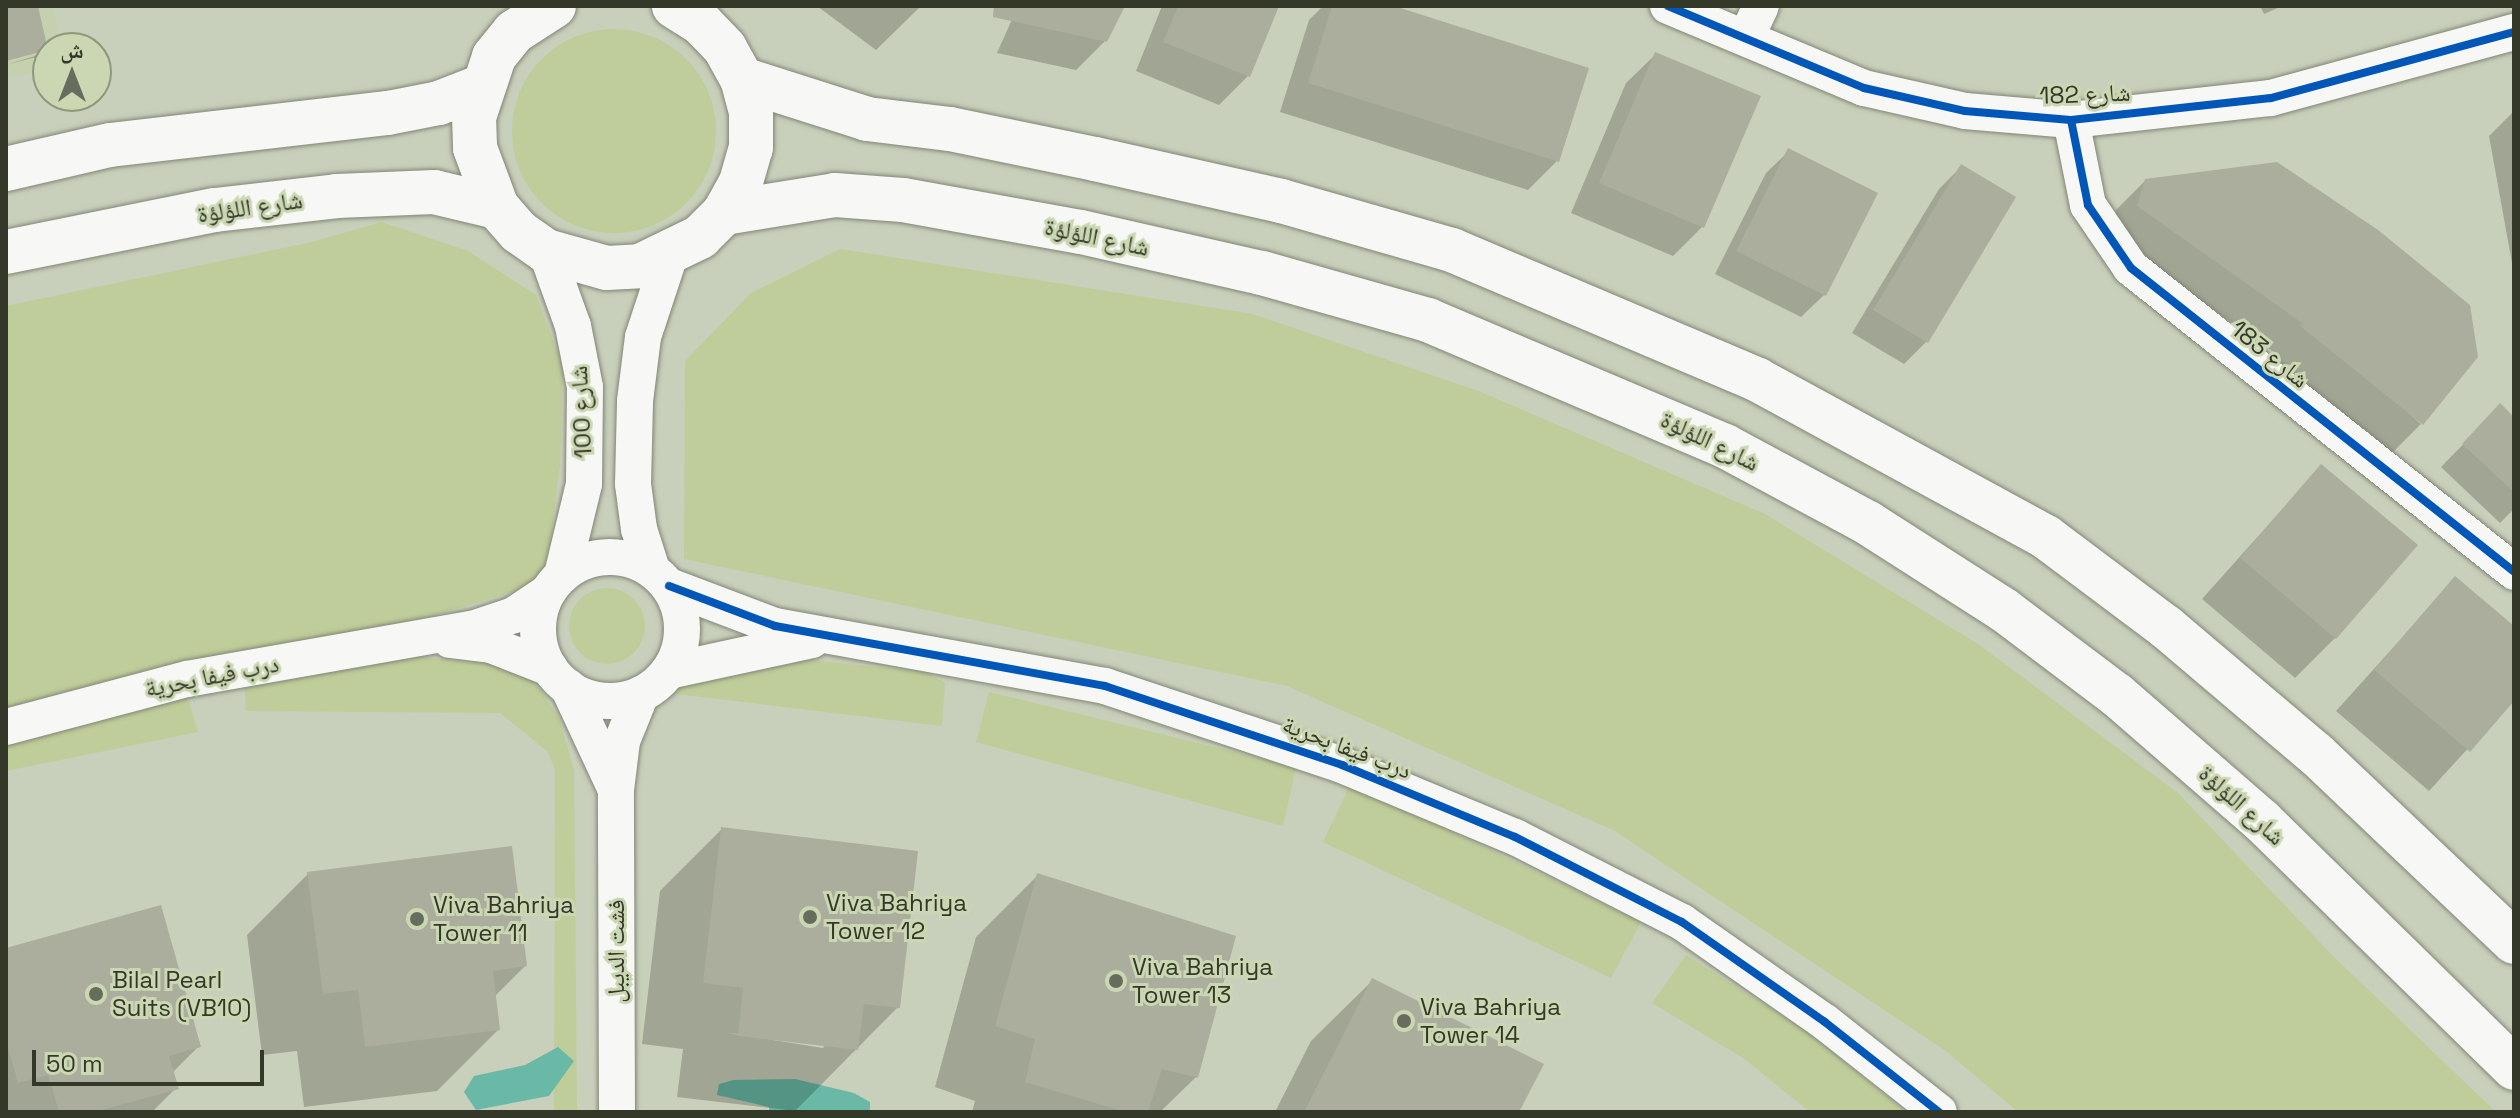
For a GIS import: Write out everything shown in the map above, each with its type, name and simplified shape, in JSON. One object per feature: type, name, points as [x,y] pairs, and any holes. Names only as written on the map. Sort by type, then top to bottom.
[{"type":"main road","points":[[547,8],[500,49],[480,87],[475,148],[497,207],[546,251],[607,268],[670,255],[700,237],[724,213],[741,182],[751,148],[751,112],[742,79],[725,48],[701,23],[674,6]]},
{"type":"main road","points":[[742,79],[829,110],[1095,159],[1281,201],[1452,250],[1758,380],[2046,537],[2166,627],[2316,754],[2514,942]]},
{"type":"main road","points":[[6,169],[110,145],[388,113],[439,103],[480,87]]},
{"type":"main road","name":"شارع اللؤلؤة","points":[[6,252],[215,210],[337,196],[434,192],[497,207]]},
{"type":"main road","name":"شارع اللؤلؤة","points":[[724,213],[835,195],[903,200],[1081,232],[1262,273],[1428,320],[1725,446],[1893,539],[2004,610],[2117,695],[2262,821],[2514,1068]]},
{"type":"street","name":"شارع 182","points":[[1668,6],[1864,88],[1965,111],[2071,120],[2271,98],[2514,32]]},
{"type":"street","points":[[1746,38],[1761,6]]},
{"type":"street","name":"شارع 183","points":[[2071,120],[2088,205],[2131,268],[2514,572]]},
{"type":"street","name":"شارع 100","points":[[546,251],[573,326],[585,387],[584,484],[555,584]]},
{"type":"street","name":"شارع 100","points":[[660,578],[639,529],[633,484],[635,401],[643,337],[670,255]]},
{"type":"street","points":[[606,557],[630,560],[660,578],[683,629],[669,671],[641,694],[604,700],[559,678],[538,631],[555,584],[583,562],[606,557]]},
{"type":"street","name":"درب فيفا بحرية","points":[[660,578],[738,616],[826,638],[1146,698],[1342,765],[1515,837],[1682,922],[1825,1022],[1939,1112]]},
{"type":"street","name":"درب فيفا بحرية","points":[[6,727],[187,679],[420,638],[514,615],[555,584]]},
{"type":"street","name":"درب فيفا بحرية","points":[[420,638],[491,645],[559,678]]},
{"type":"street","name":"درب فيفا بحرية","points":[[669,671],[826,638]]},
{"type":"street","name":"فشت الديبل","points":[[559,678],[616,790]]},
{"type":"street","name":"فشت الديبل","points":[[617,1112],[616,790],[622,741],[641,694]]},
{"type":"shaded area","points":[[6,6],[53,6],[58,32],[32,32],[32,72],[6,78]]},
{"type":"shaded area","points":[[614,29],[653,37],[671,46],[686,59],[699,74],[708,92],[716,131],[708,170],[699,188],[686,203],[671,216],[653,225],[614,233],[575,225],[557,216],[542,203],[529,188],[520,170],[512,131],[520,92],[529,74],[542,59],[557,46],[575,37]]},
{"type":"shaded area","points":[[382,222],[468,251],[536,295],[563,368],[560,464],[547,569],[538,584],[416,621],[230,652],[6,709],[6,306],[312,242]]},
{"type":"shaded area","points":[[840,249],[1253,314],[1481,392],[1765,514],[1978,644],[2178,793],[2333,956],[2496,1112],[2018,1112],[1946,1051],[1615,831],[1287,686],[684,559],[685,361],[751,293]]},
{"type":"shaded area","points":[[600,588],[614,588],[628,594],[639,605],[645,626],[642,641],[634,653],[614,664],[600,664],[586,658],[575,647],[569,633],[569,619],[575,605],[586,594]]},
{"type":"shaded area","points":[[396,655],[493,664],[534,681],[559,718],[574,770],[577,1112],[554,1112],[555,770],[548,752],[500,713],[246,711],[244,678]]},
{"type":"shaded area","points":[[767,656],[927,672],[945,683],[942,726],[668,693],[707,670]]},
{"type":"shaded area","points":[[989,692],[1296,767],[1283,826],[976,742]]},
{"type":"shaded area","points":[[186,693],[198,732],[6,771],[6,739]]},
{"type":"shaded area","points":[[1351,783],[1641,922],[1611,978],[1323,842]]},
{"type":"shaded area","points":[[1686,955],[1803,1029],[1906,1112],[1810,1112],[1743,1058],[1652,1003]]},
{"type":"water","points":[[558,1047],[574,1061],[549,1096],[476,1110],[464,1092],[474,1076],[525,1065]]},
{"type":"water","points":[[795,1079],[854,1093],[870,1102],[870,1112],[769,1112],[769,1107],[717,1095],[719,1084],[734,1080]]},
{"type":"building","points":[[6,6],[38,6],[44,32],[32,32],[32,54],[6,61]]},
{"type":"building","points":[[994,6],[1125,6],[1107,42],[993,17]]},
{"type":"building","points":[[1178,6],[1279,6],[1250,77],[1163,42]]},
{"type":"building","points":[[1332,6],[1394,6],[1589,68],[1559,162],[1308,83]]},
{"type":"building","points":[[1655,52],[1761,96],[1704,228],[1599,183]]},
{"type":"building","points":[[1788,148],[1878,193],[1826,296],[1736,251]]},
{"type":"building","points":[[2277,162],[2378,230],[2470,305],[2478,357],[2423,425],[2300,326],[2302,323],[2137,206],[2145,179]]},
{"type":"building","points":[[1961,164],[2016,197],[1928,343],[1873,310]]},
{"type":"building","points":[[2500,403],[2514,417],[2514,492],[2462,444]]},
{"type":"building","points":[[2321,464],[2418,545],[2336,639],[2240,558]]},
{"type":"building","points":[[2455,576],[2514,626],[2514,701],[2470,752],[2374,670]]},
{"type":"building","name":"Viva Bahriya Tower 12","points":[[721,827],[918,851],[900,1008],[864,1004],[858,1050],[738,1036],[743,988],[703,983]]},
{"type":"building","name":"Viva Bahriya Tower 11","points":[[512,846],[527,966],[493,971],[500,1030],[365,1047],[358,990],[323,994],[307,872]]},
{"type":"building","name":"Viva Bahriya Tower 13","points":[[1037,873],[1236,936],[1198,1078],[1162,1069],[1148,1112],[1125,1112],[1025,1082],[1035,1039],[995,1026]]},
{"type":"building","name":"Bilal Pearl Suits (VB10)","points":[[161,905],[201,1047],[169,1056],[179,1089],[95,1112],[59,1112],[48,1075],[18,1083],[6,1041],[6,948]]},
{"type":"building","name":"Viva Bahriya Tower 14","points":[[1372,978],[1544,1064],[1519,1112],[1304,1112]]},
{"type":"cycle path","points":[[1668,6],[1864,88],[1965,111],[2071,120],[2271,98],[2514,32]]},
{"type":"cycle path","points":[[2071,120],[2088,205],[2131,268],[2514,572]]},
{"type":"cycle path","points":[[669,586],[775,626],[1105,686],[1342,765],[1515,837],[1682,922],[1825,1022],[1939,1112]]},
{"type":"place","name":"Viva Bahriya Tower 12","points":[[810,917]]},
{"type":"place","name":"Viva Bahriya Tower 11","points":[[417,919]]},
{"type":"place","name":"Viva Bahriya Tower 13","points":[[1116,981]]},
{"type":"place","name":"Bilal Pearl Suits (VB10)","points":[[96,994]]},
{"type":"place","name":"Viva Bahriya Tower 14","points":[[1404,1021]]}]
